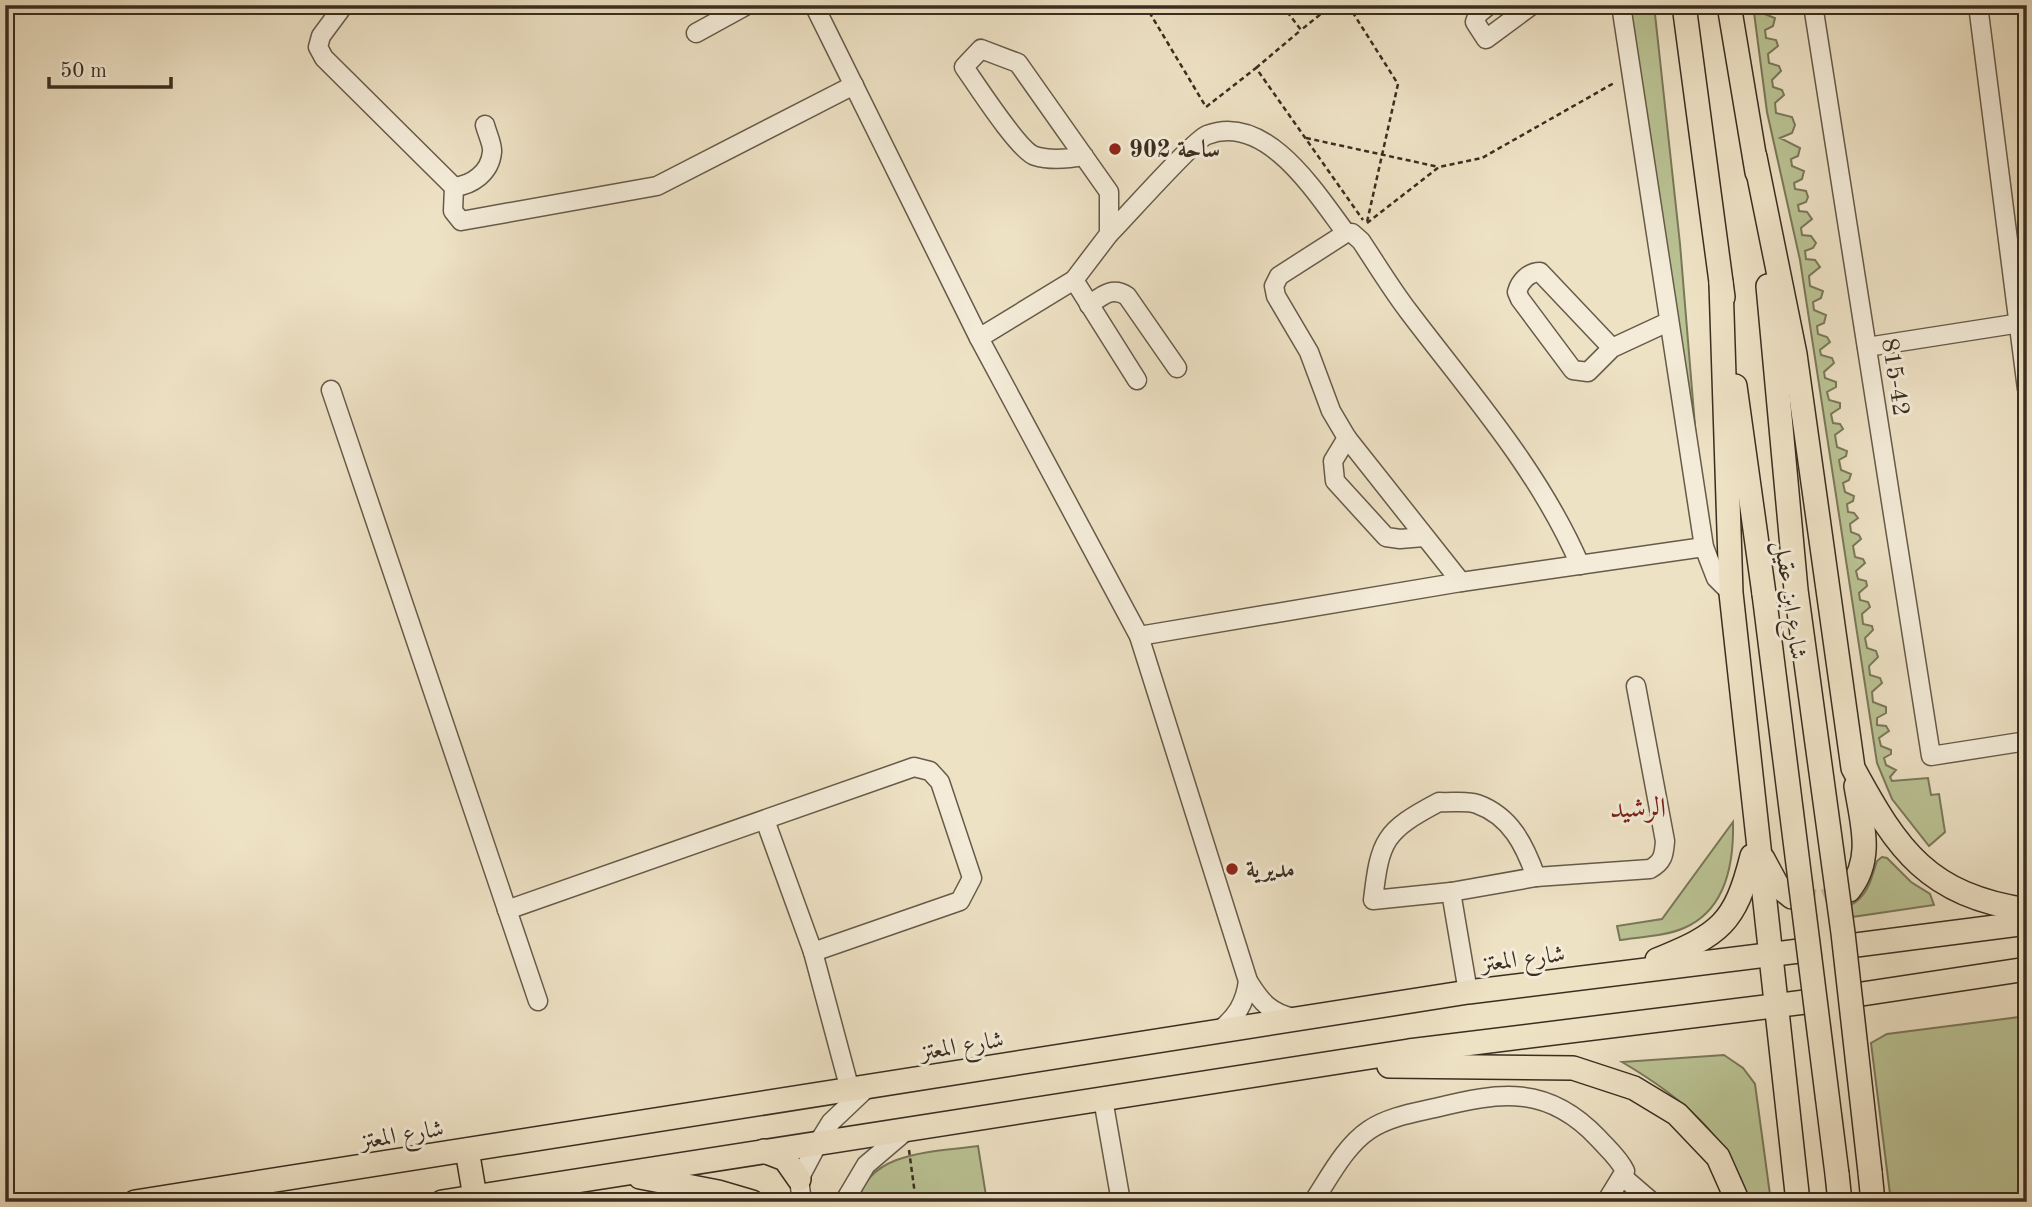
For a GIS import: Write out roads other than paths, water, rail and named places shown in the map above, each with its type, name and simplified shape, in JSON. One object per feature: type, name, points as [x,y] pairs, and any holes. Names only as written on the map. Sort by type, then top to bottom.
[{"type":"main road","name":"شارع ابن عقيل","points":[[1684,5],[1764,594],[1840,1202]]},
{"type":"main road","name":"شارع ابن عقيل","points":[[1728,5],[1755,157],[1796,590],[1844,945],[1873,1202]]},
{"type":"main road","points":[[1755,157],[1795,354],[1866,853],[1861,874],[1849,890]]},
{"type":"main road","points":[[1721,283],[1731,593],[1768,955],[1798,1202]]},
{"type":"main road","points":[[1853,768],[1884,825],[1906,852],[1931,875],[1960,893],[1992,905],[2027,910]]},
{"type":"main road","points":[[1756,839],[1777,886],[1792,897]]},
{"type":"main road","points":[[1630,971],[1709,938],[1724,922],[1744,888],[1756,839]]},
{"type":"main road","points":[[1856,945],[2027,923]]},
{"type":"main road","name":"شارع المعتز","points":[[135,1202],[1468,992],[1799,951]]},
{"type":"main road","points":[[1862,994],[2027,970]]},
{"type":"main road","points":[[2001,974],[2027,979]]},
{"type":"main road","points":[[442,1202],[1409,1051],[1805,1002]]},
{"type":"main road","points":[[1309,1067],[1573,1068],[1634,1088],[1677,1114],[1718,1157],[1738,1202]]},
{"type":"main road","points":[[467,1150],[475,1197]]},
{"type":"main road","points":[[764,1151],[785,1159],[799,1179]]},
{"type":"main road","points":[[623,1174],[718,1192],[752,1202]]},
{"type":"street","points":[[344,5],[321,36],[318,47],[324,58],[454,187],[453,211],[461,221],[657,186],[854,85]]},
{"type":"street","points":[[696,33],[747,5]]},
{"type":"street","points":[[814,5],[979,338],[1139,636],[1248,982],[1259,1000],[1274,1014],[1297,1019]]},
{"type":"street","points":[[1489,5],[1478,14],[1475,22],[1486,38],[1532,5]]},
{"type":"street","points":[[1621,5],[1704,547],[1716,578],[1731,593]]},
{"type":"street","name":"815-42","points":[[1813,5],[1931,756],[2027,741]]},
{"type":"street","points":[[1978,5],[2023,323],[2027,389]]},
{"type":"street","points":[[1084,156],[1061,159],[1032,156],[1016,139],[964,67],[969,59],[981,49],[1018,63],[1084,156],[1109,192],[1109,234]]},
{"type":"street","points":[[454,187],[468,185],[482,175],[493,152],[485,125]]},
{"type":"street","points":[[979,338],[1074,280],[1109,234],[1205,135],[1229,131],[1254,134],[1303,175],[1346,233]]},
{"type":"street","points":[[1461,582],[1348,438],[1331,411],[1310,352],[1276,296],[1274,286],[1279,276],[1346,233],[1352,233],[1361,241],[1408,311],[1467,384],[1537,482],[1563,527],[1580,565]]},
{"type":"street","points":[[1612,348],[1540,272],[1534,272],[1520,283],[1517,292],[1520,299],[1573,370],[1588,372],[1612,348],[1668,322]]},
{"type":"street","points":[[1074,280],[1137,380]]},
{"type":"street","points":[[1089,305],[1110,291],[1120,291],[1177,368]]},
{"type":"street","points":[[1867,346],[2023,323]]},
{"type":"street","points":[[331,390],[538,1002]]},
{"type":"street","points":[[1348,438],[1333,461],[1335,481],[1386,537],[1424,537]]},
{"type":"street","points":[[1139,636],[1461,582],[1704,547]]},
{"type":"street","points":[[1536,877],[1523,841],[1501,818],[1476,803],[1439,803],[1401,822],[1378,855],[1373,900],[1451,892],[1536,877],[1650,869],[1659,864],[1664,855],[1665,841],[1636,686]]},
{"type":"street","points":[[507,910],[914,767],[930,771],[940,782],[972,878],[960,901],[813,952]]},
{"type":"street","points":[[765,820],[860,1088],[831,1122],[799,1179],[802,1202]]},
{"type":"street","points":[[1451,892],[1468,992]]},
{"type":"street","points":[[1219,1031],[1236,1017],[1247,996],[1248,982]]},
{"type":"street","points":[[1313,1202],[1353,1145],[1369,1130],[1392,1118],[1498,1095],[1526,1096],[1564,1109],[1615,1156],[1625,1171],[1606,1202]]},
{"type":"street","points":[[1103,1099],[1121,1202]]},
{"type":"street","points":[[844,1202],[866,1165],[907,1130]]},
{"type":"street","points":[[1623,1177],[1652,1202]]},
{"type":"tunnel","points":[[1792,897],[1822,902],[1849,890]]},
{"type":"tunnel","points":[[1799,951],[1856,945]]},
{"type":"tunnel","points":[[1805,1002],[1862,994]]},
{"type":"place","name":"ساحة 902","points":[[1115,149]]},
{"type":"place","name":"مديرية","points":[[1232,869]]},
{"type":"district","name":"الرشيد","points":[[1638,807]]}]
